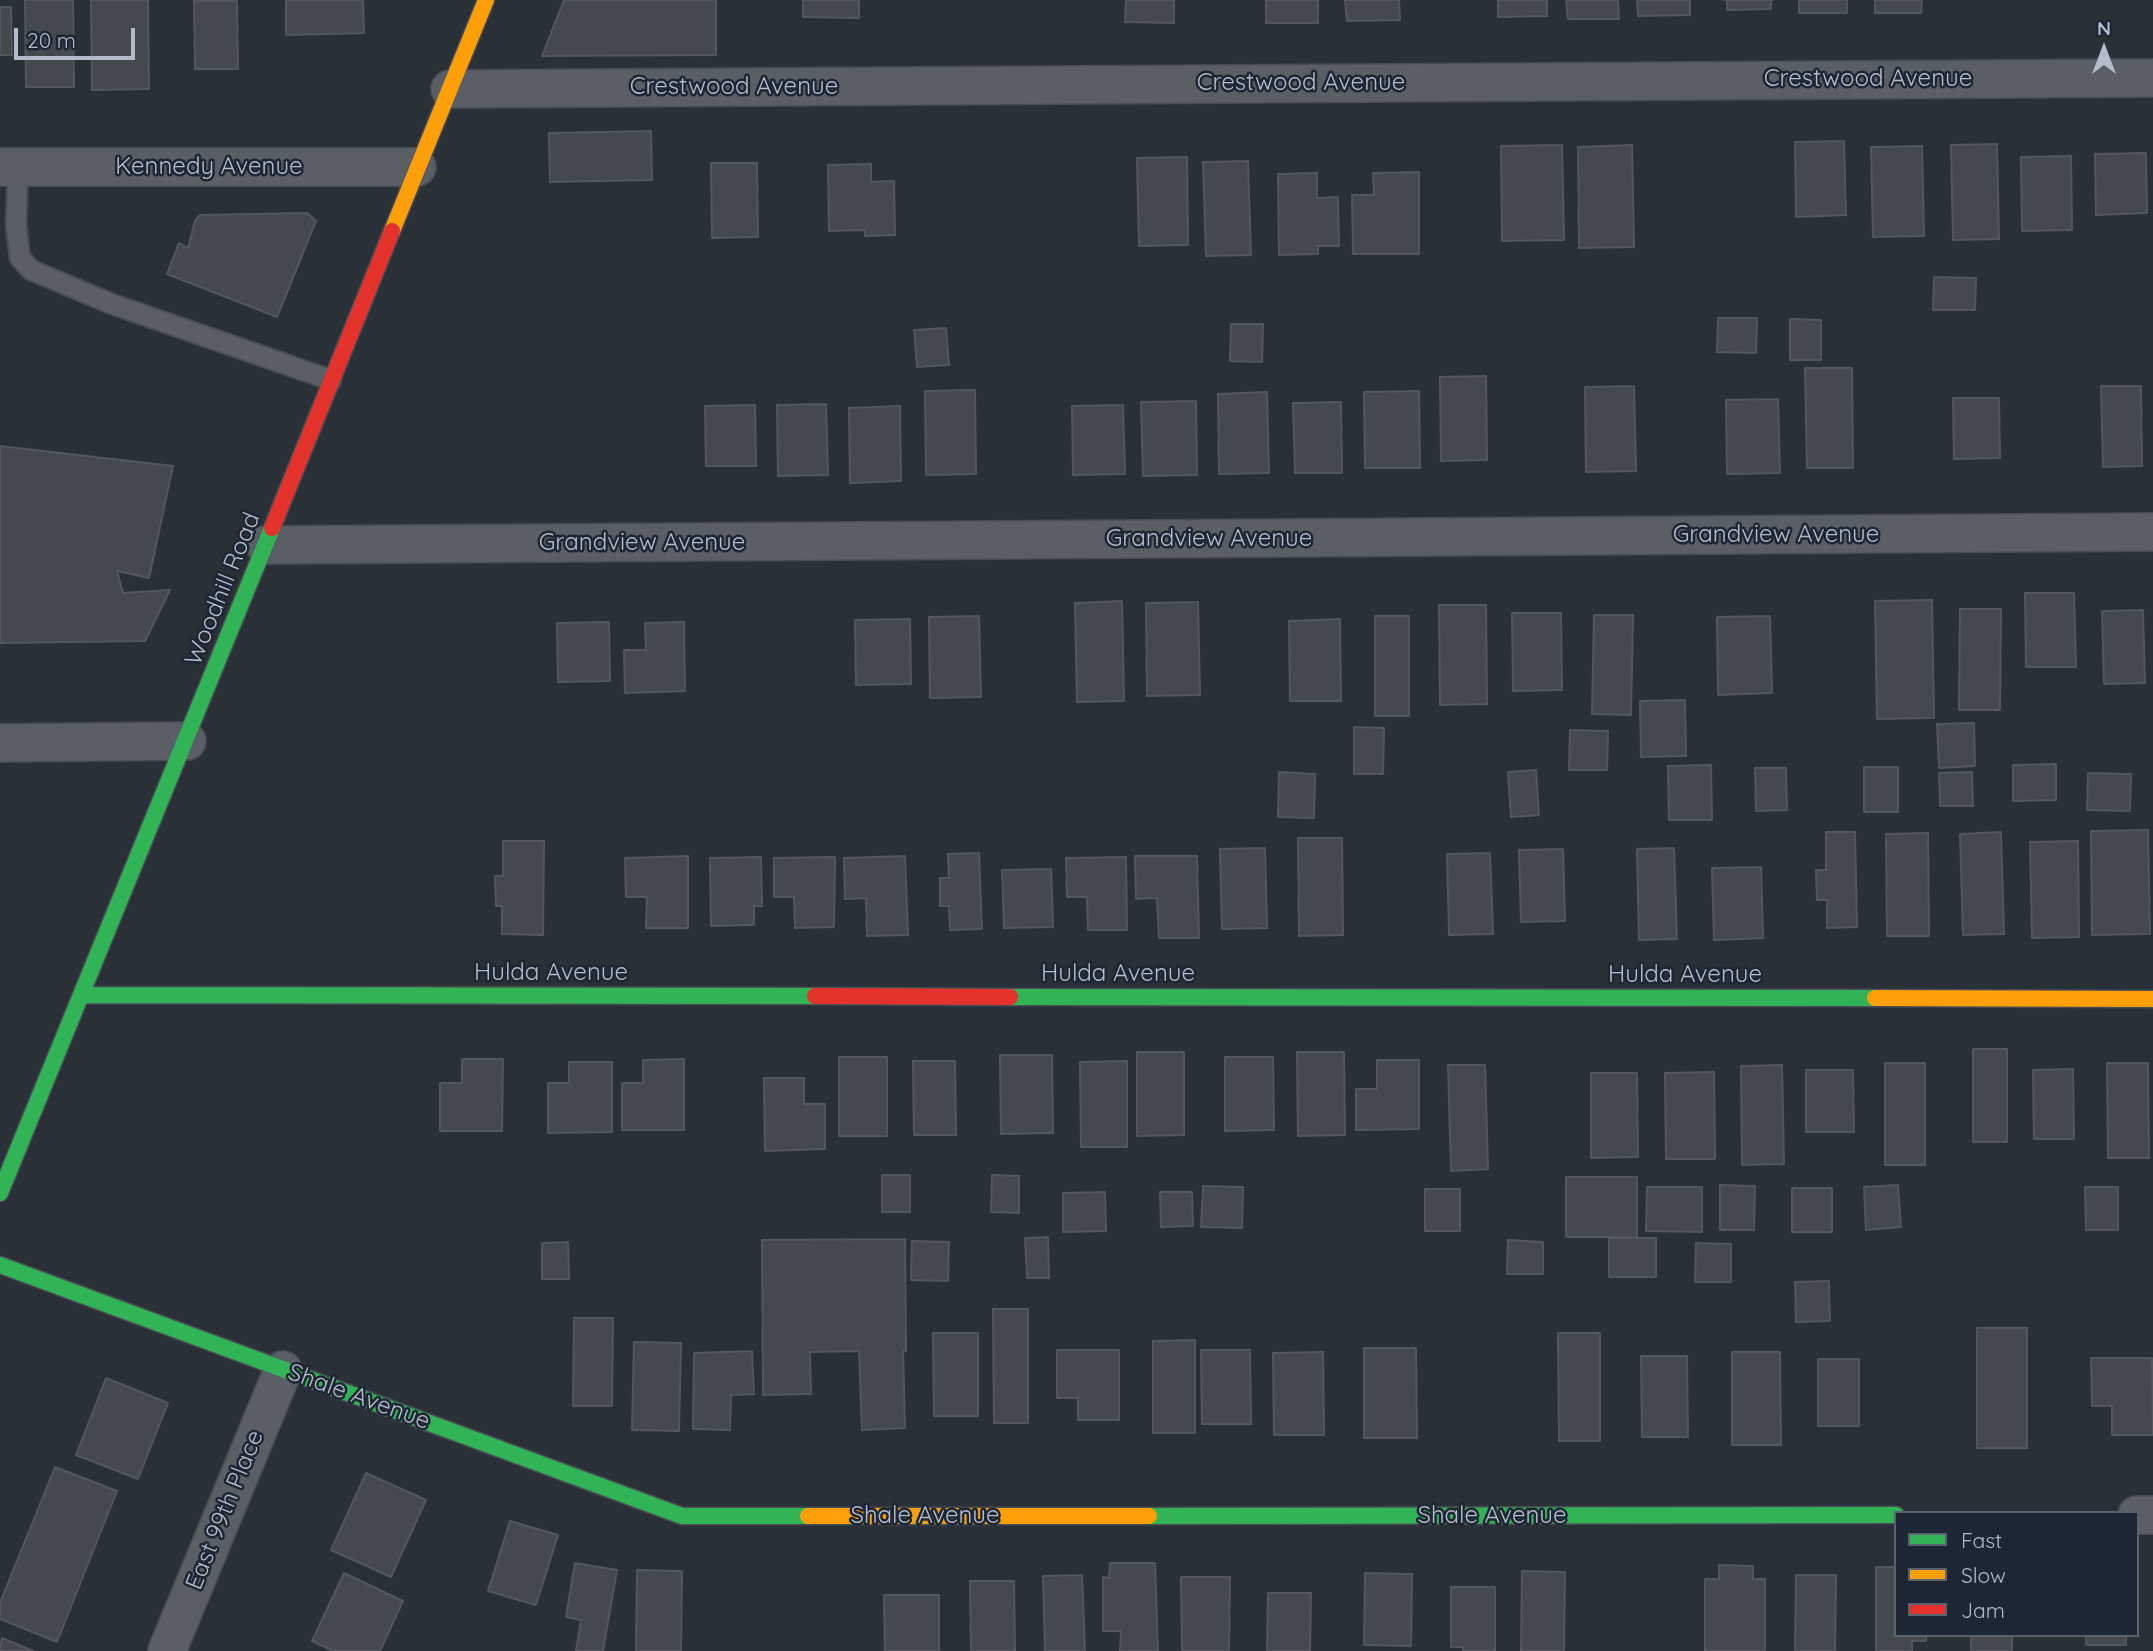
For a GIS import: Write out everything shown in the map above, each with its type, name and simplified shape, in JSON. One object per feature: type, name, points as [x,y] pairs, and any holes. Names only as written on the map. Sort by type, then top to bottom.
[{"type":"street","name":"Woodhill Road","points":[[0,1193],[84,995],[486,0]]},
{"type":"street","name":"Crestwood Avenue","points":[[450,89],[2153,78]]},
{"type":"street","name":"Kennedy Avenue","points":[[9,167],[417,167]]},
{"type":"street","name":"Grandview Avenue","points":[[265,545],[2153,532]]},
{"type":"street","points":[[0,743],[187,741]]},
{"type":"street","name":"Hulda Avenue","points":[[84,995],[2153,999]]},
{"type":"street","name":"Shale Avenue","points":[[0,1265],[682,1516],[1894,1516]]},
{"type":"street","name":"East 99th Place","points":[[167,1651],[284,1370]]},
{"type":"lane","points":[[9,167],[20,258],[31,270],[124,309],[331,380]]},
{"type":"building","points":[[25,0],[73,0],[74,87],[26,87]]},
{"type":"building","points":[[91,0],[148,0],[149,89],[92,90]]},
{"type":"building","points":[[286,0],[363,0],[364,33],[286,35]]},
{"type":"building","points":[[564,0],[716,0],[716,55],[542,56]]},
{"type":"building","points":[[803,0],[859,0],[859,18],[803,17]]},
{"type":"building","points":[[1126,0],[1174,0],[1174,23],[1125,22]]},
{"type":"building","points":[[1266,0],[1318,0],[1318,23],[1266,23]]},
{"type":"building","points":[[1345,0],[1399,0],[1400,20],[1347,21]]},
{"type":"building","points":[[1498,0],[1547,0],[1547,16],[1498,17]]},
{"type":"building","points":[[1566,0],[1618,0],[1619,19],[1568,19]]},
{"type":"building","points":[[1637,0],[1690,0],[1690,15],[1638,16]]},
{"type":"building","points":[[1727,0],[1771,0],[1771,9],[1727,10]]},
{"type":"building","points":[[1799,0],[1847,0],[1847,13],[1799,13]]},
{"type":"building","points":[[1875,0],[1922,0],[1921,13],[1875,13]]},
{"type":"building","points":[[194,1],[237,1],[238,69],[195,69]]},
{"type":"building","points":[[0,7],[11,7],[12,55],[0,55]]},
{"type":"building","points":[[651,131],[652,180],[550,182],[549,133]]},
{"type":"building","points":[[1844,141],[1846,215],[1796,217],[1795,142]]},
{"type":"building","points":[[1997,144],[1999,239],[1953,240],[1951,145]]},
{"type":"building","points":[[1562,145],[1564,240],[1502,241],[1501,146]]},
{"type":"building","points":[[1632,145],[1634,247],[1579,248],[1578,147]]},
{"type":"building","points":[[1922,146],[1924,236],[1873,237],[1871,147]]},
{"type":"building","points":[[2146,153],[2147,213],[2096,215],[2095,154]]},
{"type":"building","points":[[2071,156],[2072,230],[2022,231],[2021,157]]},
{"type":"building","points":[[1187,157],[1188,245],[1139,246],[1137,158]]},
{"type":"building","points":[[1248,161],[1251,255],[1206,256],[1203,162]]},
{"type":"building","points":[[711,163],[757,163],[758,237],[712,238]]},
{"type":"building","points":[[871,164],[871,182],[894,181],[895,235],[865,236],[865,230],[829,231],[828,165]]},
{"type":"building","points":[[1419,172],[1419,254],[1353,254],[1352,195],[1374,195],[1373,173]]},
{"type":"building","points":[[1317,173],[1317,198],[1338,197],[1339,246],[1318,246],[1318,254],[1279,255],[1278,174]]},
{"type":"building","points":[[307,213],[316,221],[277,317],[167,274],[179,243],[188,248],[195,221],[200,215]]},
{"type":"building","points":[[1934,277],[1976,278],[1975,310],[1933,310]]},
{"type":"building","points":[[1718,318],[1757,318],[1756,353],[1717,352]]},
{"type":"building","points":[[1790,319],[1821,320],[1821,360],[1790,360]]},
{"type":"building","points":[[1231,324],[1263,324],[1262,362],[1230,361]]},
{"type":"building","points":[[946,328],[949,365],[917,367],[914,330]]},
{"type":"building","points":[[1805,368],[1852,368],[1853,468],[1807,468]]},
{"type":"building","points":[[1486,376],[1487,460],[1441,461],[1440,377]]},
{"type":"building","points":[[1634,386],[1636,471],[1586,472],[1585,387]]},
{"type":"building","points":[[2101,386],[2141,386],[2142,466],[2103,467]]},
{"type":"building","points":[[975,390],[976,474],[926,475],[925,391]]},
{"type":"building","points":[[1419,391],[1420,468],[1365,468],[1364,392]]},
{"type":"building","points":[[1267,392],[1269,473],[1219,474],[1218,394]]},
{"type":"building","points":[[1953,398],[1999,398],[2000,458],[1954,459]]},
{"type":"building","points":[[1778,399],[1780,473],[1727,474],[1726,400]]},
{"type":"building","points":[[1196,401],[1197,475],[1143,476],[1141,402]]},
{"type":"building","points":[[1341,402],[1342,473],[1295,473],[1293,403]]},
{"type":"building","points":[[826,404],[828,475],[778,476],[777,405]]},
{"type":"building","points":[[755,405],[756,466],[706,466],[705,406]]},
{"type":"building","points":[[1123,405],[1125,474],[1073,475],[1072,406]]},
{"type":"building","points":[[900,406],[901,481],[850,483],[849,408]]},
{"type":"building","points":[[0,446],[173,466],[149,578],[117,571],[123,593],[170,590],[145,641],[0,643]]},
{"type":"building","points":[[2025,593],[2074,593],[2076,667],[2026,667]]},
{"type":"building","points":[[1932,600],[1934,718],[1877,719],[1875,601]]},
{"type":"building","points":[[1122,601],[1124,701],[1077,702],[1075,603]]},
{"type":"building","points":[[1198,602],[1200,695],[1147,696],[1146,603]]},
{"type":"building","points":[[1439,605],[1486,605],[1487,704],[1440,705]]},
{"type":"building","points":[[1960,609],[2001,609],[2000,710],[1959,710]]},
{"type":"building","points":[[2143,610],[2145,683],[2104,684],[2102,611]]},
{"type":"building","points":[[1512,613],[1561,613],[1562,690],[1513,691]]},
{"type":"building","points":[[1594,615],[1633,615],[1631,715],[1592,714]]},
{"type":"building","points":[[979,616],[981,697],[930,698],[929,617]]},
{"type":"building","points":[[1375,616],[1409,616],[1409,716],[1375,716]]},
{"type":"building","points":[[1770,616],[1772,693],[1718,695],[1717,617]]},
{"type":"building","points":[[910,619],[911,684],[856,685],[855,620]]},
{"type":"building","points":[[1340,619],[1341,701],[1290,701],[1289,621]]},
{"type":"building","points":[[609,622],[610,681],[558,682],[557,623]]},
{"type":"building","points":[[684,622],[685,691],[625,693],[624,650],[646,650],[645,623]]},
{"type":"building","points":[[1685,700],[1686,756],[1641,757],[1640,701]]},
{"type":"building","points":[[1974,723],[1975,766],[1939,768],[1937,724]]},
{"type":"building","points":[[1354,727],[1384,728],[1383,774],[1354,774]]},
{"type":"building","points":[[1570,730],[1608,731],[1607,770],[1569,770]]},
{"type":"building","points":[[2056,764],[2056,800],[2013,801],[2013,765]]},
{"type":"building","points":[[1711,765],[1712,820],[1669,820],[1668,766]]},
{"type":"building","points":[[1864,767],[1898,767],[1898,812],[1864,812]]},
{"type":"building","points":[[1755,768],[1786,768],[1787,810],[1756,811]]},
{"type":"building","points":[[1536,770],[1539,815],[1511,817],[1508,772]]},
{"type":"building","points":[[1279,772],[1315,774],[1314,818],[1278,817]]},
{"type":"building","points":[[1972,772],[1973,806],[1940,806],[1939,773]]},
{"type":"building","points":[[2088,773],[2131,774],[2130,811],[2087,810]]},
{"type":"building","points":[[2148,830],[2150,934],[2092,935],[2091,831]]},
{"type":"building","points":[[1826,832],[1855,832],[1857,927],[1827,928],[1827,900],[1817,900],[1816,870],[1826,870]]},
{"type":"building","points":[[2001,832],[2004,934],[1963,935],[1960,834]]},
{"type":"building","points":[[1928,833],[1929,936],[1887,936],[1886,834]]},
{"type":"building","points":[[1298,838],[1342,838],[1343,935],[1299,936]]},
{"type":"building","points":[[503,841],[544,841],[543,935],[502,934],[502,906],[496,906],[495,876],[503,876]]},
{"type":"building","points":[[2078,841],[2079,937],[2032,938],[2030,842]]},
{"type":"building","points":[[1265,848],[1267,928],[1222,929],[1220,849]]},
{"type":"building","points":[[1674,848],[1677,939],[1639,940],[1637,849]]},
{"type":"building","points":[[1563,849],[1565,921],[1521,922],[1519,850]]},
{"type":"building","points":[[979,853],[982,929],[950,930],[949,906],[940,906],[940,878],[949,878],[948,854]]},
{"type":"building","points":[[1490,853],[1493,934],[1449,935],[1447,854]]},
{"type":"building","points":[[688,856],[688,928],[646,928],[647,897],[626,897],[625,858]]},
{"type":"building","points":[[905,856],[908,935],[867,936],[866,898],[845,899],[844,858]]},
{"type":"building","points":[[1135,856],[1197,856],[1199,938],[1159,938],[1157,898],[1136,899]]},
{"type":"building","points":[[761,857],[762,906],[754,906],[754,925],[711,926],[710,858]]},
{"type":"building","points":[[835,857],[834,927],[795,928],[794,897],[774,897],[774,858]]},
{"type":"building","points":[[1126,857],[1127,930],[1088,930],[1087,897],[1067,897],[1066,858]]},
{"type":"building","points":[[1761,867],[1763,938],[1714,940],[1712,868]]},
{"type":"building","points":[[1051,869],[1053,927],[1004,928],[1002,870]]},
{"type":"building","points":[[1973,1049],[2007,1049],[2007,1142],[1973,1142]]},
{"type":"building","points":[[1137,1052],[1184,1052],[1184,1135],[1137,1136]]},
{"type":"building","points":[[1297,1052],[1344,1052],[1345,1135],[1298,1136]]},
{"type":"building","points":[[1000,1055],[1052,1055],[1053,1133],[1001,1134]]},
{"type":"building","points":[[839,1057],[887,1057],[887,1136],[839,1136]]},
{"type":"building","points":[[1225,1057],[1273,1057],[1274,1130],[1225,1131]]},
{"type":"building","points":[[462,1059],[503,1059],[502,1131],[440,1131],[440,1083],[462,1083]]},
{"type":"building","points":[[684,1059],[684,1130],[622,1130],[622,1083],[643,1083],[643,1060]]},
{"type":"building","points":[[1377,1060],[1419,1060],[1419,1129],[1356,1130],[1356,1089],[1377,1089]]},
{"type":"building","points":[[913,1061],[955,1061],[956,1135],[914,1135]]},
{"type":"building","points":[[1127,1061],[1127,1147],[1081,1147],[1080,1062]]},
{"type":"building","points":[[569,1062],[612,1062],[612,1132],[548,1133],[548,1083],[569,1083]]},
{"type":"building","points":[[1885,1063],[1925,1063],[1925,1165],[1885,1165]]},
{"type":"building","points":[[2107,1063],[2148,1063],[2149,1158],[2108,1158]]},
{"type":"building","points":[[1448,1065],[1485,1065],[1488,1169],[1451,1171]]},
{"type":"building","points":[[1782,1065],[1784,1164],[1742,1165],[1741,1066]]},
{"type":"building","points":[[2073,1069],[2074,1139],[2034,1139],[2033,1070]]},
{"type":"building","points":[[1806,1070],[1853,1070],[1854,1132],[1806,1132]]},
{"type":"building","points":[[1714,1072],[1715,1159],[1666,1159],[1665,1073]]},
{"type":"building","points":[[1591,1073],[1637,1073],[1638,1157],[1591,1158]]},
{"type":"building","points":[[764,1078],[804,1078],[804,1104],[825,1104],[825,1149],[765,1151]]},
{"type":"building","points":[[882,1175],[910,1175],[910,1212],[882,1212]]},
{"type":"building","points":[[992,1175],[1019,1176],[1019,1213],[991,1212]]},
{"type":"building","points":[[1566,1177],[1637,1177],[1637,1237],[1566,1237]]},
{"type":"building","points":[[1720,1185],[1755,1186],[1754,1230],[1720,1230]]},
{"type":"building","points":[[1898,1185],[1901,1227],[1866,1230],[1864,1187]]},
{"type":"building","points":[[1203,1186],[1243,1187],[1242,1228],[1201,1227]]},
{"type":"building","points":[[1647,1187],[1702,1187],[1702,1232],[1646,1231]]},
{"type":"building","points":[[2085,1187],[2118,1187],[2118,1230],[2086,1230]]},
{"type":"building","points":[[1792,1188],[1832,1188],[1832,1232],[1792,1232]]},
{"type":"building","points":[[1425,1189],[1460,1189],[1460,1231],[1425,1231]]},
{"type":"building","points":[[1105,1192],[1106,1231],[1063,1232],[1063,1193]]},
{"type":"building","points":[[1160,1192],[1192,1192],[1193,1226],[1161,1227]]},
{"type":"building","points":[[1048,1237],[1049,1278],[1027,1278],[1025,1238]]},
{"type":"building","points":[[1609,1238],[1656,1238],[1656,1277],[1609,1277]]},
{"type":"building","points":[[905,1239],[905,1428],[862,1430],[859,1351],[810,1352],[811,1394],[763,1395],[762,1240]]},
{"type":"building","points":[[1508,1240],[1543,1242],[1543,1274],[1507,1274]]},
{"type":"building","points":[[912,1241],[949,1242],[948,1281],[911,1280]]},
{"type":"building","points":[[568,1242],[569,1279],[542,1279],[542,1243]]},
{"type":"building","points":[[1696,1243],[1731,1244],[1731,1282],[1695,1282]]},
{"type":"building","points":[[1829,1281],[1830,1321],[1796,1322],[1795,1282]]},
{"type":"building","points":[[993,1309],[1028,1309],[1028,1423],[994,1423]]},
{"type":"building","points":[[574,1318],[613,1318],[612,1406],[573,1406]]},
{"type":"building","points":[[1977,1328],[2027,1328],[2027,1448],[1977,1448]]},
{"type":"building","points":[[933,1333],[978,1333],[978,1416],[934,1416]]},
{"type":"building","points":[[1558,1333],[1600,1333],[1600,1441],[1559,1441]]},
{"type":"building","points":[[1195,1340],[1195,1433],[1153,1433],[1153,1341]]},
{"type":"building","points":[[634,1342],[681,1343],[679,1431],[632,1430]]},
{"type":"building","points":[[1364,1348],[1416,1348],[1417,1438],[1364,1438]]},
{"type":"building","points":[[1057,1350],[1119,1350],[1119,1420],[1078,1420],[1078,1398],[1057,1398]]},
{"type":"building","points":[[1201,1350],[1250,1350],[1251,1424],[1202,1424]]},
{"type":"building","points":[[752,1351],[754,1394],[731,1395],[730,1430],[693,1429],[694,1353]]},
{"type":"building","points":[[1323,1352],[1324,1435],[1274,1435],[1273,1353]]},
{"type":"building","points":[[1732,1352],[1780,1352],[1781,1445],[1732,1445]]},
{"type":"building","points":[[1641,1356],[1687,1356],[1688,1437],[1642,1437]]},
{"type":"building","points":[[2091,1358],[2152,1358],[2153,1435],[2112,1435],[2112,1406],[2092,1406]]},
{"type":"building","points":[[1818,1359],[1859,1359],[1859,1426],[1818,1426]]},
{"type":"building","points":[[106,1378],[168,1403],[138,1479],[76,1455]]},
{"type":"building","points":[[55,1467],[117,1491],[57,1642],[0,1619],[0,1603]]},
{"type":"building","points":[[366,1473],[426,1500],[391,1577],[331,1550]]},
{"type":"building","points":[[510,1521],[558,1535],[536,1605],[488,1591]]},
{"type":"building","points":[[575,1563],[617,1570],[603,1651],[576,1651],[581,1620],[566,1617]]},
{"type":"building","points":[[1110,1563],[1155,1563],[1158,1651],[1120,1651],[1121,1631],[1103,1631],[1103,1577],[1109,1578]]},
{"type":"building","points":[[1719,1565],[1753,1566],[1753,1579],[1765,1579],[1765,1651],[1705,1651],[1705,1579],[1719,1579]]},
{"type":"building","points":[[1876,1567],[1894,1567],[1894,1637],[1926,1637],[1926,1641],[1912,1641],[1912,1651],[1876,1651]]},
{"type":"building","points":[[637,1570],[682,1571],[681,1651],[636,1651]]},
{"type":"building","points":[[1522,1571],[1565,1572],[1564,1651],[1521,1651]]},
{"type":"building","points":[[344,1573],[403,1601],[380,1651],[333,1651],[312,1641]]},
{"type":"building","points":[[1365,1573],[1412,1574],[1411,1646],[1364,1645]]},
{"type":"building","points":[[1082,1575],[1085,1651],[1045,1651],[1043,1576]]},
{"type":"building","points":[[1796,1575],[1836,1575],[1835,1651],[1795,1651]]},
{"type":"building","points":[[1181,1577],[1230,1577],[1229,1651],[1182,1651]]},
{"type":"building","points":[[970,1581],[1014,1581],[1015,1651],[971,1651]]},
{"type":"building","points":[[1451,1587],[1495,1587],[1495,1651],[1463,1651],[1463,1647],[1451,1647]]},
{"type":"building","points":[[1268,1593],[1311,1593],[1310,1651],[1267,1651]]},
{"type":"building","points":[[884,1595],[939,1595],[939,1651],[885,1651]]},
{"type":"building","points":[[1971,1637],[2012,1637],[2012,1651],[1971,1651]]},
{"type":"building","points":[[2086,1637],[2126,1637],[2126,1645],[2086,1645]]},
{"type":"building","points":[[2,1638],[33,1651],[0,1651]]},
{"type":"traffic: fast","points":[[0,1193],[272,528]]},
{"type":"traffic: fast","points":[[84,995],[815,996]]},
{"type":"traffic: fast","points":[[1010,997],[1875,998]]},
{"type":"traffic: fast","points":[[0,1265],[682,1516],[808,1516]]},
{"type":"traffic: fast","points":[[1149,1516],[1894,1515]]},
{"type":"traffic: slow","points":[[392,231],[486,0]]},
{"type":"traffic: slow","points":[[1875,998],[2153,999]]},
{"type":"traffic: slow","points":[[808,1516],[1149,1516]]},
{"type":"traffic: jam","points":[[272,528],[392,231]]},
{"type":"traffic: jam","points":[[815,996],[1010,997]]}]
